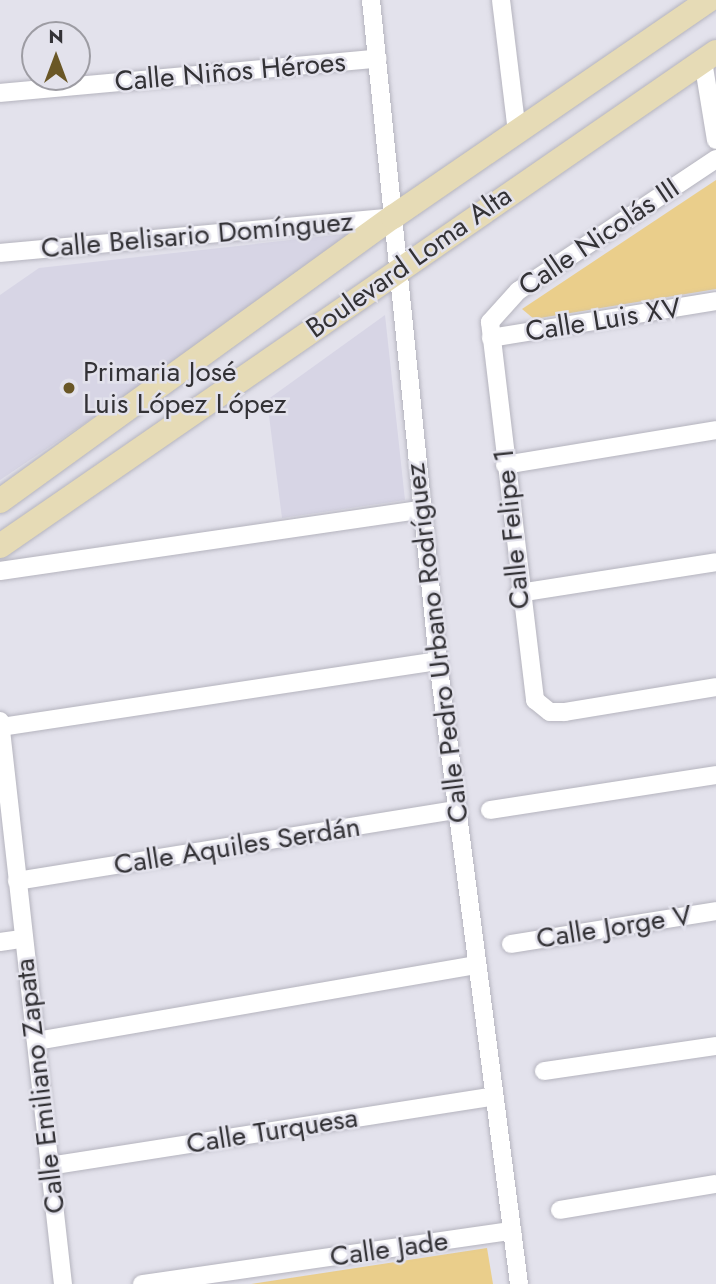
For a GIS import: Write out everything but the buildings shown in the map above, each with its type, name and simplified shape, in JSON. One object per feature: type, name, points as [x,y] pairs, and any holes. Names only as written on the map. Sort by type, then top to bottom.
[{"type":"street","name":"Calle Pedro Urbano Rodríguez","points":[[371,0],[394,216],[420,510],[456,810],[519,1284]]},
{"type":"street","points":[[501,0],[517,132]]},
{"type":"street","name":"Boulevard Loma Alta","points":[[0,501],[394,216],[709,0]]},
{"type":"street","points":[[710,56],[716,140]]},
{"type":"street","name":"Boulevard Loma Alta","points":[[0,546],[710,56]]},
{"type":"street","name":"Calle Niños Héroes","points":[[0,93],[377,59]]},
{"type":"street","name":"Calle Nicolás III","points":[[491,330],[518,291],[716,159]]},
{"type":"street","name":"Calle Belisario Domínguez","points":[[0,253],[394,216]]},
{"type":"street","name":"Calle Luis XV","points":[[491,330],[716,301]]},
{"type":"street","name":"Calle Felipe 1","points":[[491,330],[519,593],[535,700],[550,712],[565,712],[716,687]]},
{"type":"street","points":[[505,465],[716,430]]},
{"type":"street","points":[[0,571],[420,510]]},
{"type":"street","points":[[519,593],[716,562]]},
{"type":"street","points":[[1,727],[438,661]]},
{"type":"street","name":"Calle Emiliano Zapata","points":[[0,721],[22,939],[63,1284]]},
{"type":"street","points":[[490,810],[716,775]]},
{"type":"street","name":"Calle Aquiles Serdán","points":[[17,881],[456,810]]},
{"type":"street","name":"Calle Jorge V","points":[[511,944],[716,911]]},
{"type":"street","points":[[0,942],[22,939]]},
{"type":"street","points":[[36,1041],[476,965]]},
{"type":"street","points":[[544,1071],[716,1046]]},
{"type":"street","name":"Calle Turquesa","points":[[49,1166],[494,1096]]},
{"type":"street","points":[[560,1210],[716,1184]]},
{"type":"street","name":"Calle Jade","points":[[142,1284],[512,1231]]},
{"type":"shaded area","points":[[716,180],[716,289],[534,319],[522,309]]},
{"type":"shaded area","name":"Primaria José Luis López López","points":[[372,231],[0,480],[0,295],[39,268]]},
{"type":"shaded area","points":[[385,315],[405,500],[282,518],[267,400]]},
{"type":"shaded area","points":[[487,1248],[493,1284],[251,1284]]},
{"type":"place","name":"Primaria José Luis López López","points":[[69,388]]}]
